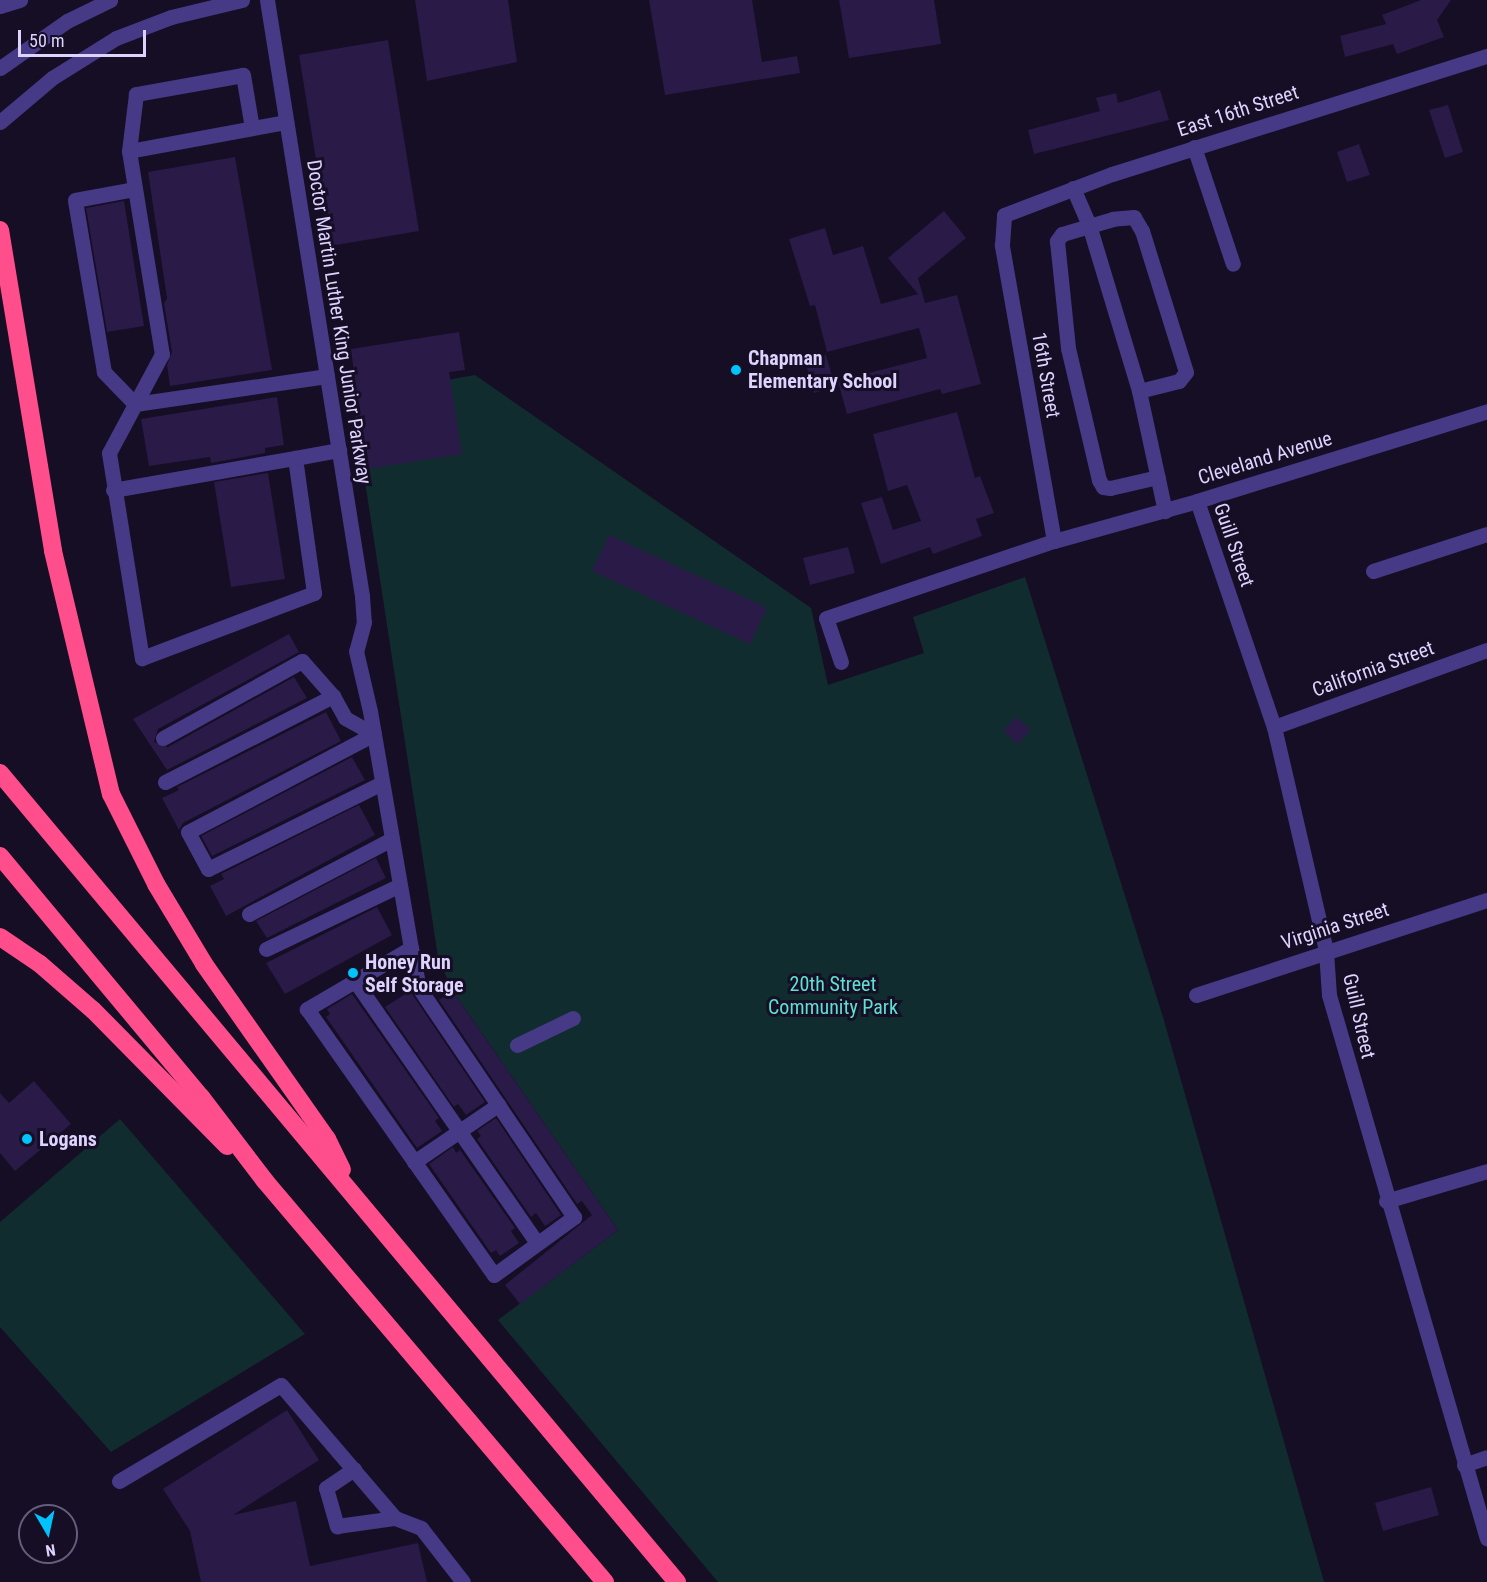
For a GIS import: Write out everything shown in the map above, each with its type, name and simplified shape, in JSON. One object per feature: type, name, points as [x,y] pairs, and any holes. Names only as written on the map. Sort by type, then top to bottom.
[{"type":"highway","points":[[0,230],[53,551],[111,794],[156,884],[204,964],[327,1139],[357,1198]]},
{"type":"highway","points":[[0,772],[677,1582]]},
{"type":"highway","points":[[0,856],[201,1096],[265,1181],[605,1582]]},
{"type":"highway","points":[[0,937],[40,964],[93,1010],[185,1106],[265,1181]]},
{"type":"street","points":[[0,6],[20,0]]},
{"type":"street","points":[[0,68],[58,26],[111,0]]},
{"type":"street","points":[[0,122],[52,78],[116,38],[171,16],[242,0]]},
{"type":"street","name":"Doctor Martin Luther King Junior Parkway","points":[[267,0],[363,608],[356,651],[374,734]]},
{"type":"street","name":"East 16th Street","points":[[1004,215],[1194,147],[1487,56]]},
{"type":"street","points":[[252,128],[243,75],[136,94],[129,151],[162,354],[109,453],[113,490],[142,658],[314,593],[294,458]]},
{"type":"street","points":[[129,151],[286,122]]},
{"type":"street","points":[[1194,147],[1233,264]]},
{"type":"street","points":[[135,189],[75,200],[104,372],[135,404]]},
{"type":"street","points":[[1073,189],[1089,225],[1139,391],[1165,511]]},
{"type":"street","name":"16th Street","points":[[1004,215],[1002,245],[1054,541]]},
{"type":"street","points":[[1139,391],[1183,378],[1186,372],[1142,231],[1134,218],[1089,225],[1062,234],[1058,241],[1068,348],[1099,480],[1103,487],[1110,488],[1158,477]]},
{"type":"street","points":[[135,404],[327,375]]},
{"type":"street","name":"Cleveland Avenue","points":[[841,662],[826,618],[1054,541],[1165,511],[1487,411]]},
{"type":"street","points":[[113,490],[339,450]]},
{"type":"street","name":"Guill Street","points":[[1197,501],[1274,728],[1326,951],[1329,995],[1386,1201],[1487,1539]]},
{"type":"street","points":[[1373,571],[1487,534]]},
{"type":"street","name":"California Street","points":[[1274,728],[1487,650]]},
{"type":"street","points":[[163,738],[302,661],[333,696],[345,718],[374,734]]},
{"type":"street","points":[[165,782],[333,696]]},
{"type":"street","points":[[374,734],[419,987],[574,1217],[494,1275],[307,1009],[411,948]]},
{"type":"street","points":[[374,734],[188,832],[208,869],[382,783]]},
{"type":"street","points":[[249,914],[392,839]]},
{"type":"street","points":[[266,949],[400,885]]},
{"type":"street","name":"Virginia Street","points":[[1196,995],[1487,900]]},
{"type":"street","points":[[355,981],[537,1243]]},
{"type":"street","points":[[517,1045],[573,1018]]},
{"type":"street","points":[[414,1162],[498,1105]]},
{"type":"street","points":[[1386,1201],[1487,1171]]},
{"type":"street","points":[[119,1481],[281,1385],[395,1518]]},
{"type":"street","points":[[1464,1465],[1487,1457]]},
{"type":"street","points":[[354,1469],[326,1488],[337,1526],[395,1518],[421,1528],[461,1581]]},
{"type":"green space","name":"20th Street Community Park","points":[[475,375],[811,608],[828,685],[924,653],[913,617],[1025,577],[1163,1017],[1324,1582],[718,1582],[498,1320],[618,1230],[452,990],[438,957],[352,397]]},
{"type":"green space","points":[[120,1119],[305,1334],[111,1452],[0,1327],[0,1222]]},
{"type":"building","points":[[415,0],[508,0],[517,62],[427,81]]},
{"type":"building","points":[[649,0],[752,0],[762,62],[797,56],[800,73],[665,95]]},
{"type":"building","points":[[839,0],[934,0],[941,44],[849,58]]},
{"type":"building","points":[[1421,0],[1451,0],[1437,20],[1444,37],[1397,54],[1393,44],[1345,57],[1340,36],[1386,24],[1382,15]]},
{"type":"building","points":[[388,40],[419,231],[330,246],[299,55]]},
{"type":"building","points":[[1160,90],[1169,120],[1034,154],[1028,130],[1100,111],[1096,98],[1116,93],[1118,103]]},
{"type":"building","points":[[1448,105],[1463,152],[1445,158],[1429,110]]},
{"type":"building","points":[[1359,144],[1370,175],[1347,182],[1337,152]]},
{"type":"building","points":[[235,157],[272,370],[170,386],[167,365],[172,352],[164,304],[167,298],[148,172]]},
{"type":"building","points":[[124,201],[144,326],[107,332],[86,208]]},
{"type":"building","points":[[944,211],[966,238],[918,278],[925,303],[957,295],[981,384],[942,394],[940,389],[847,414],[838,381],[927,358],[919,328],[827,352],[815,305],[810,306],[789,239],[825,228],[833,255],[863,246],[881,304],[918,294],[888,258]]},
{"type":"building","points":[[459,332],[465,370],[449,372],[462,454],[366,469],[351,349]]},
{"type":"building","points":[[826,355],[835,387],[814,393],[805,361]]},
{"type":"building","points":[[277,397],[284,445],[265,448],[265,453],[211,463],[210,457],[149,466],[141,419]]},
{"type":"building","points":[[957,412],[975,478],[980,476],[994,513],[976,519],[982,536],[933,554],[930,547],[881,564],[861,503],[882,497],[893,530],[921,521],[907,485],[888,491],[873,434]]},
{"type":"building","points":[[268,473],[285,579],[231,587],[214,482]]},
{"type":"building","points":[[609,535],[767,608],[750,644],[592,571]]},
{"type":"building","points":[[848,547],[855,573],[810,585],[803,558]]},
{"type":"building","points":[[289,634],[299,652],[158,729],[154,742],[168,747],[294,677],[307,698],[167,770],[133,719]]},
{"type":"building","points":[[326,712],[341,741],[183,823],[179,830],[162,798],[179,790],[177,787]]},
{"type":"building","points":[[1016,717],[1031,730],[1018,744],[1003,731]]},
{"type":"building","points":[[352,757],[365,780],[212,856],[201,836]]},
{"type":"building","points":[[359,805],[375,835],[226,916],[210,886],[224,879],[221,874]]},
{"type":"building","points":[[376,858],[386,878],[267,938],[256,921]]},
{"type":"building","points":[[377,907],[392,935],[285,994],[266,963]]},
{"type":"building","points":[[452,990],[618,1230],[520,1304],[505,1285],[592,1215],[582,1201],[577,1204],[439,1000]]},
{"type":"building","points":[[410,991],[485,1102],[466,1115],[458,1104],[454,1107],[385,1007]]},
{"type":"building","points":[[352,994],[439,1118],[435,1121],[442,1131],[417,1148],[326,1017],[330,1014],[327,1009]]},
{"type":"building","name":"Logans","points":[[34,1081],[71,1124],[15,1171],[0,1153],[0,1093],[9,1103]]},
{"type":"building","points":[[496,1118],[561,1215],[545,1226],[536,1213],[531,1217],[477,1139],[481,1136],[477,1131]]},
{"type":"building","points":[[453,1147],[456,1153],[460,1150],[515,1228],[511,1231],[519,1243],[500,1256],[496,1250],[491,1253],[429,1164]]},
{"type":"building","points":[[287,1410],[319,1460],[233,1515],[296,1501],[310,1566],[418,1543],[427,1582],[201,1582],[190,1531],[163,1489]]},
{"type":"building","points":[[1431,1487],[1439,1515],[1383,1531],[1375,1503]]},
{"type":"place","name":"Chapman Elementary School","points":[[736,370]]},
{"type":"place","name":"Honey Run Self Storage","points":[[353,973]]},
{"type":"place","name":"Logans","points":[[27,1139]]}]
